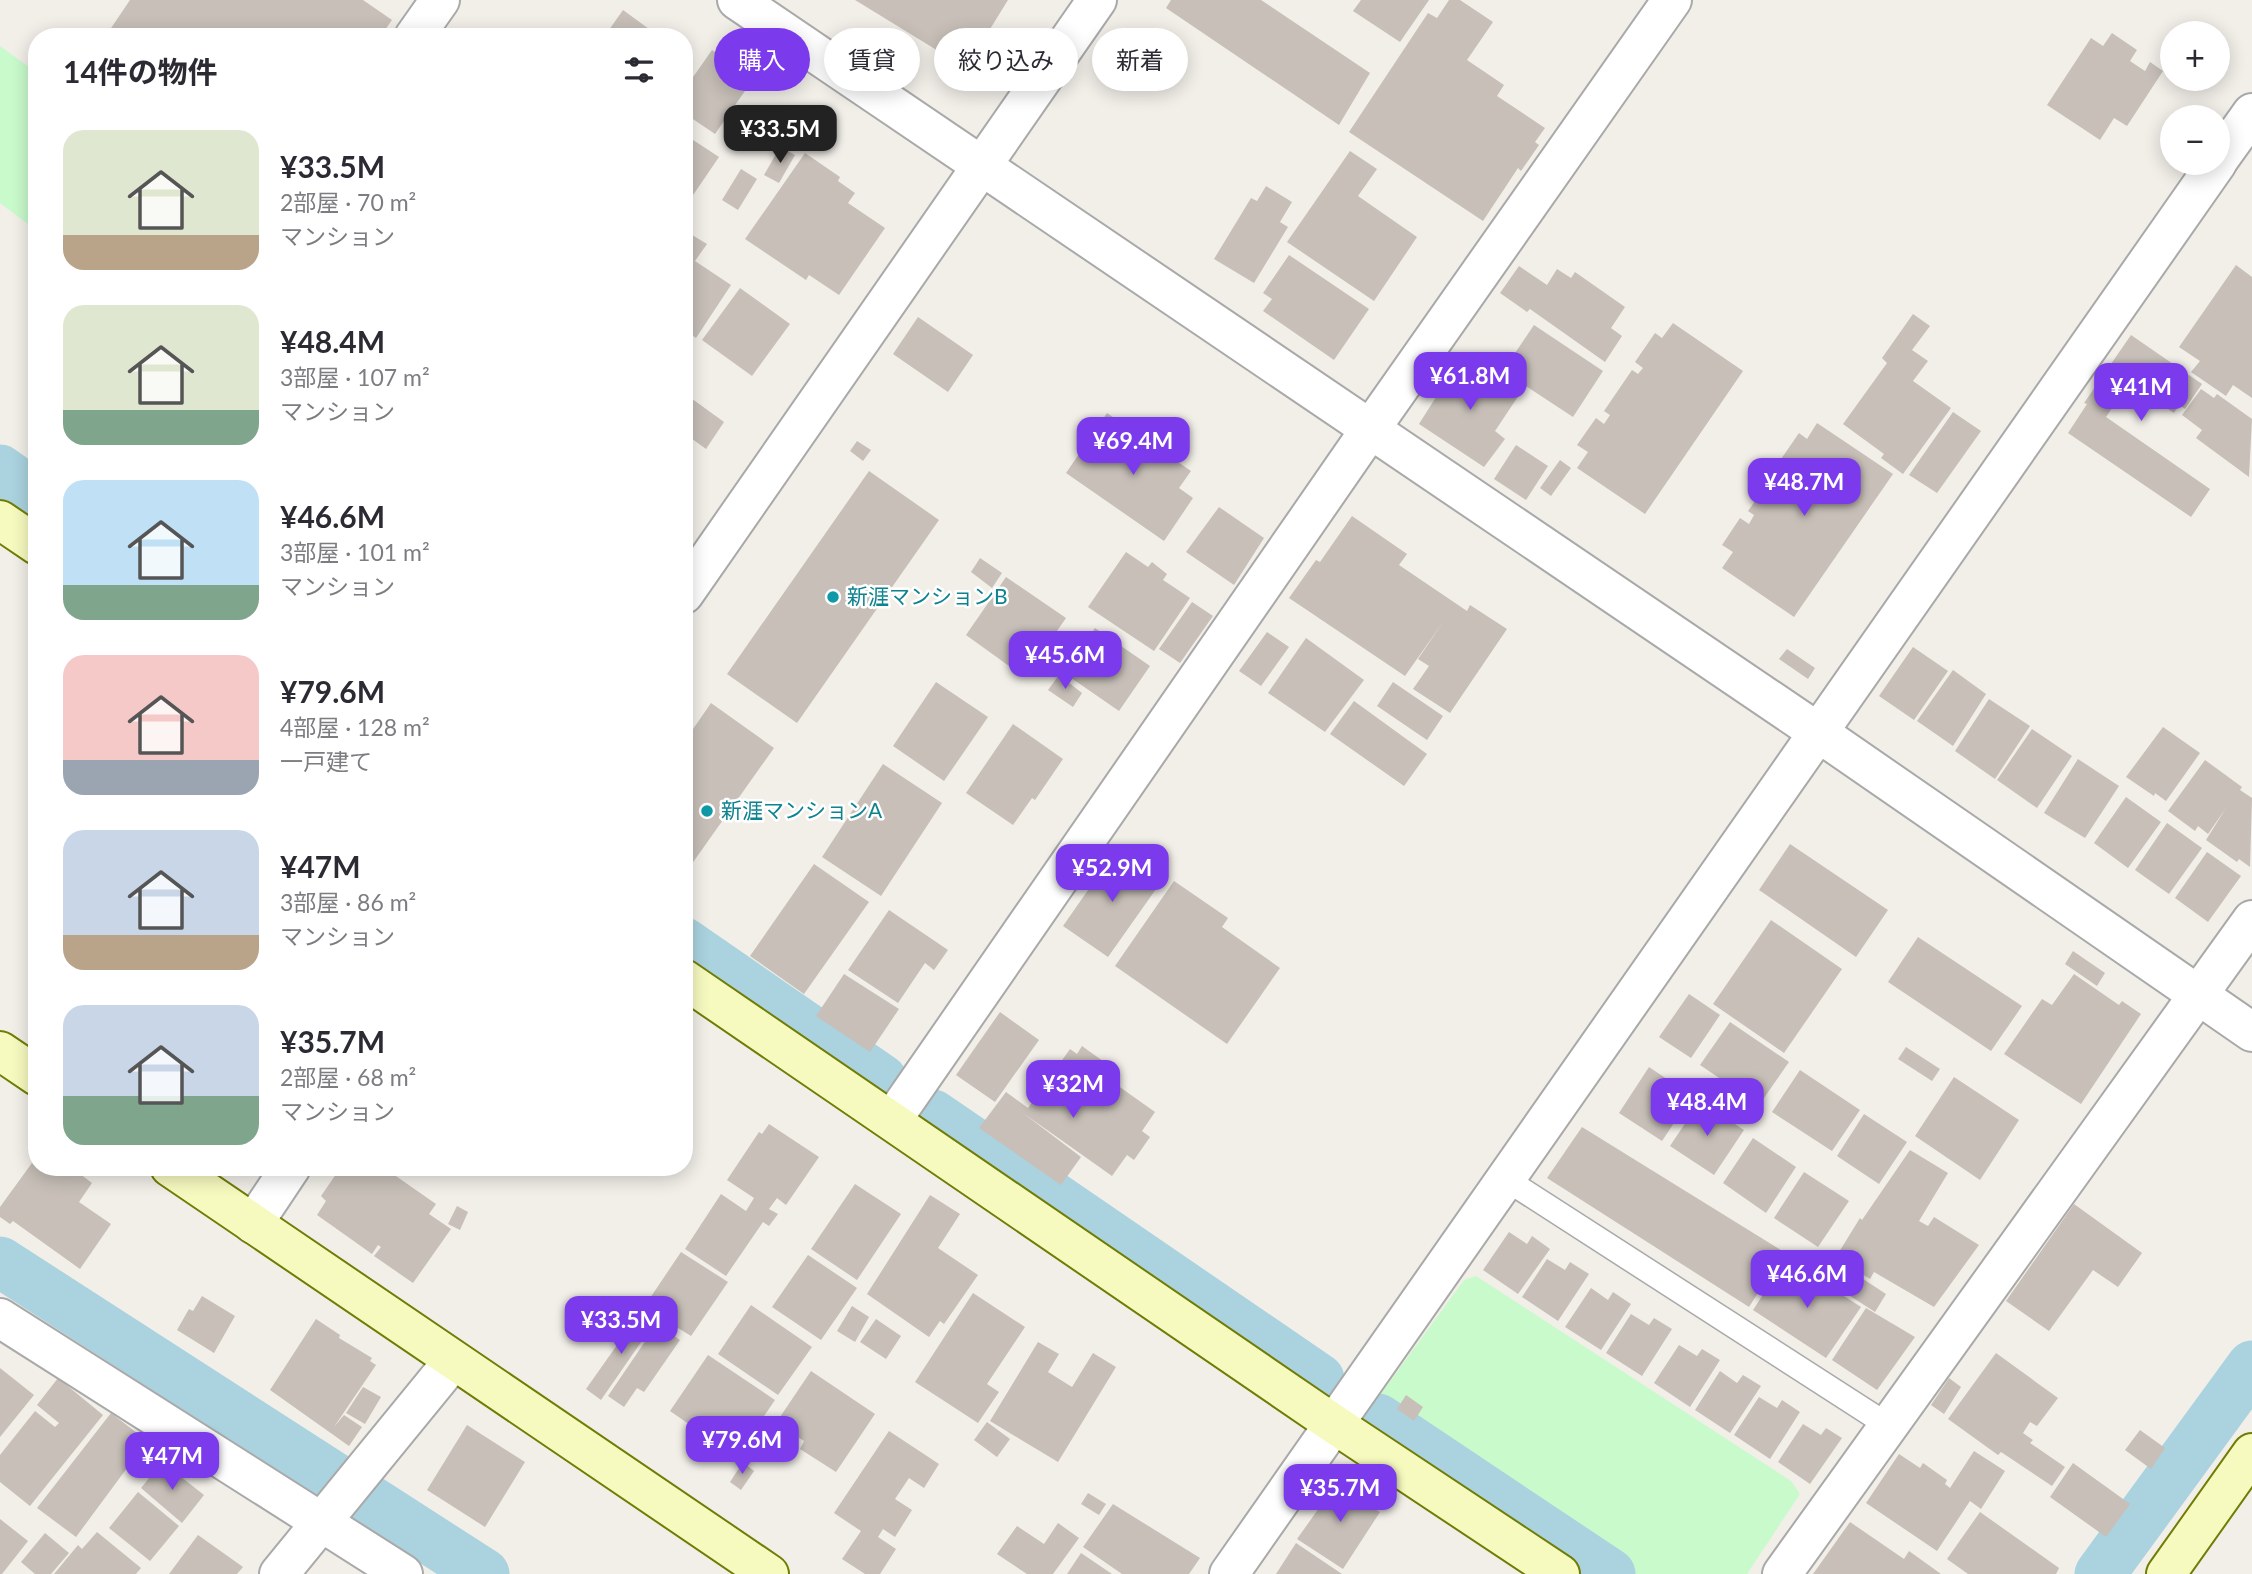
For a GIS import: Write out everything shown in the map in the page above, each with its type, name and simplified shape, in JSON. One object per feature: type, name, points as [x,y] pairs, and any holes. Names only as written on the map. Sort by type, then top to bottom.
[{"type":"street","points":[[420,28],[440,0]]},
{"type":"street","points":[[737,0],[1368,431],[1819,733],[2252,1032]]},
{"type":"street","points":[[693,581],[1097,0]]},
{"type":"street","points":[[892,1120],[1368,431],[1672,0]]},
{"type":"street","points":[[2230,144],[2252,113]]},
{"type":"street","points":[[1229,1574],[2208,175]]},
{"type":"street","points":[[0,520],[28,539]]},
{"type":"street","points":[[1782,1574],[2252,920]]},
{"type":"street","points":[[693,985],[1334,1424],[1560,1574]]},
{"type":"street","points":[[0,1051],[28,1070]]},
{"type":"street","points":[[183,1176],[769,1574]]},
{"type":"street","points":[[253,1224],[285,1176]]},
{"type":"street","points":[[0,1318],[402,1574]]},
{"type":"street","points":[[279,1574],[453,1361]]},
{"type":"street","points":[[2166,1574],[2252,1453]]},
{"type":"lane","points":[[1504,1178],[1889,1426]]},
{"type":"green space","points":[[0,46],[28,66],[28,224],[0,203]]},
{"type":"green space","points":[[1476,1276],[1791,1481],[1800,1494],[1747,1574],[1634,1574],[1382,1409],[1380,1395],[1464,1280]]},
{"type":"building","points":[[130,0],[363,0],[392,20],[386,28],[111,28]]},
{"type":"building","points":[[855,0],[1008,0],[991,28],[934,28],[934,48],[920,40],[920,28],[901,28]]},
{"type":"building","points":[[1171,0],[1261,0],[1370,73],[1339,125],[1166,8]]},
{"type":"building","points":[[1361,0],[1429,0],[1400,42],[1353,11]]},
{"type":"building","points":[[1449,0],[1460,0],[1493,22],[1467,60],[1504,85],[1497,96],[1545,128],[1535,142],[1539,145],[1521,171],[1518,168],[1483,221],[1349,132],[1428,13],[1437,18]]},
{"type":"building","points":[[623,10],[648,28],[610,28]]},
{"type":"building","points":[[2112,33],[2137,50],[2130,61],[2145,71],[2150,62],[2160,69],[2160,76],[2127,126],[2114,118],[2100,140],[2047,105],[2091,38],[2103,46]]},
{"type":"building","points":[[712,50],[714,91],[745,91],[715,134],[693,119],[693,77]]},
{"type":"building","points":[[693,140],[719,157],[693,195]]},
{"type":"building","points":[[780,147],[795,155],[779,183],[764,175]]},
{"type":"building","points":[[1350,151],[1377,169],[1358,196],[1417,237],[1374,301],[1287,242]]},
{"type":"building","points":[[805,153],[840,177],[838,181],[855,193],[848,203],[885,228],[839,295],[809,275],[806,280],[745,239]]},
{"type":"building","points":[[741,169],[757,179],[738,210],[722,200]]},
{"type":"building","points":[[1266,186],[1292,202],[1280,222],[1288,227],[1254,283],[1214,259],[1251,198],[1257,201]]},
{"type":"building","points":[[693,235],[707,244],[695,261],[731,285],[696,338],[693,336]]},
{"type":"building","points":[[1289,255],[1369,309],[1334,360],[1263,311],[1272,299],[1263,293]]},
{"type":"building","points":[[2236,265],[2252,277],[2252,398],[2233,385],[2226,396],[2191,372],[2200,361],[2179,347]]},
{"type":"building","points":[[1519,266],[1547,285],[1557,269],[1571,278],[1575,272],[1625,307],[1611,328],[1622,336],[1605,362],[1530,309],[1527,312],[1500,293]]},
{"type":"building","points":[[740,288],[790,324],[752,376],[702,340]]},
{"type":"building","points":[[1913,314],[1930,326],[1912,350],[1928,361],[1913,381],[1951,408],[1903,474],[1881,458],[1884,454],[1843,424],[1887,363],[1882,358]]},
{"type":"building","points":[[918,317],[973,355],[948,392],[893,354]]},
{"type":"building","points":[[1673,323],[1743,371],[1645,514],[1577,468],[1588,452],[1577,445],[1596,418],[1604,424],[1610,415],[1604,411],[1632,370],[1638,374],[1643,368],[1635,362],[1655,333],[1662,338]]},
{"type":"building","points":[[1534,325],[1603,371],[1573,417],[1503,371]]},
{"type":"building","points":[[2131,335],[2202,384],[2185,409],[2179,405],[2174,413],[2129,383],[2106,417],[2210,489],[2191,517],[2068,433],[2087,404],[2084,403]]},
{"type":"building","points":[[1462,356],[1519,395],[1495,431],[1505,439],[1484,467],[1419,424]]},
{"type":"building","points":[[2201,389],[2214,398],[2217,394],[2252,419],[2249,477],[2196,438],[2202,430],[2182,415]]},
{"type":"building","points":[[693,400],[724,422],[706,449],[693,440]]},
{"type":"building","points":[[1953,412],[1981,431],[1937,493],[1909,475]]},
{"type":"building","points":[[1107,413],[1191,471],[1179,488],[1193,498],[1164,541],[1066,473]]},
{"type":"building","points":[[1817,423],[1893,474],[1794,617],[1722,568],[1733,552],[1722,545],[1740,518],[1749,524],[1754,515],[1748,511],[1777,470],[1782,474],[1787,468],[1779,462],[1799,433],[1807,439]]},
{"type":"building","points":[[857,441],[871,450],[863,461],[850,451]]},
{"type":"building","points":[[1516,445],[1548,466],[1526,500],[1494,479]]},
{"type":"building","points":[[1560,460],[1571,468],[1551,496],[1540,488]]},
{"type":"building","name":"新涯マンションB","points":[[869,471],[939,520],[797,723],[727,674]]},
{"type":"building","points":[[1219,507],[1264,538],[1234,585],[1186,552]]},
{"type":"building","points":[[1352,516],[1407,554],[1399,565],[1467,611],[1470,605],[1507,629],[1450,713],[1413,689],[1429,666],[1418,659],[1443,622],[1405,676],[1289,598],[1316,560],[1320,562]]},
{"type":"building","points":[[1126,552],[1148,567],[1152,562],[1167,574],[1163,580],[1190,598],[1154,651],[1088,607]]},
{"type":"building","points":[[980,558],[1002,573],[992,588],[971,572]]},
{"type":"building","points":[[1006,577],[1066,618],[1030,670],[1014,659],[1009,666],[966,635]]},
{"type":"building","points":[[1192,602],[1213,616],[1180,663],[1159,649]]},
{"type":"building","points":[[1095,628],[1150,666],[1119,711],[1064,673]]},
{"type":"building","points":[[1267,632],[1289,647],[1261,686],[1239,671]]},
{"type":"building","points":[[1306,638],[1364,680],[1325,732],[1268,693]]},
{"type":"building","points":[[1913,647],[1948,671],[1914,720],[1879,696]]},
{"type":"building","points":[[1787,649],[1815,668],[1808,679],[1779,659]]},
{"type":"building","points":[[1953,670],[1986,694],[1953,746],[1917,721]]},
{"type":"building","points":[[1059,675],[1082,693],[1073,707],[1048,690]]},
{"type":"building","points":[[936,682],[988,717],[944,781],[893,746]]},
{"type":"building","points":[[1393,682],[1443,716],[1427,740],[1377,706]]},
{"type":"building","points":[[1989,699],[2030,726],[1995,779],[1955,751]]},
{"type":"building","points":[[1354,701],[1427,754],[1404,786],[1330,734]]},
{"type":"building","name":"新涯マンションA","points":[[711,703],[774,748],[693,862],[693,729]]},
{"type":"building","points":[[1013,724],[1063,759],[1035,800],[1032,798],[1013,825],[966,793]]},
{"type":"building","points":[[2163,727],[2200,753],[2166,801],[2126,777]]},
{"type":"building","points":[[2032,729],[2072,756],[2037,808],[1997,780]]},
{"type":"building","points":[[2078,759],[2119,786],[2085,838],[2044,813]]},
{"type":"building","points":[[2205,760],[2242,787],[2240,790],[2252,798],[2250,867],[2239,859],[2237,862],[2206,840],[2226,808],[2208,834],[2198,826],[2195,831],[2168,811]]},
{"type":"building","points":[[883,764],[942,803],[881,896],[822,857]]},
{"type":"building","points":[[2126,797],[2161,822],[2128,868],[2094,843]]},
{"type":"building","points":[[2167,823],[2202,848],[2169,894],[2135,870]]},
{"type":"building","points":[[1790,844],[1888,910],[1856,957],[1759,890]]},
{"type":"building","points":[[1116,850],[1161,882],[1108,957],[1063,926]]},
{"type":"building","points":[[2207,852],[2241,876],[2208,922],[2175,898]]},
{"type":"building","points":[[814,864],[869,902],[804,994],[750,956]]},
{"type":"building","points":[[1174,881],[1228,918],[1222,927],[1280,968],[1227,1044],[1115,966]]},
{"type":"building","points":[[889,910],[948,950],[934,970],[925,963],[898,1003],[848,970]]},
{"type":"building","points":[[1771,920],[1842,969],[1784,1053],[1713,1004]]},
{"type":"building","points":[[1918,937],[2022,1006],[1991,1051],[1888,982]]},
{"type":"building","points":[[2073,951],[2105,973],[2097,986],[2065,964]]},
{"type":"building","points":[[844,974],[899,1009],[870,1052],[816,1016]]},
{"type":"building","points":[[2074,974],[2119,1005],[2122,1001],[2141,1014],[2081,1104],[2004,1054],[2042,999],[2052,1005]]},
{"type":"building","points":[[1689,994],[1720,1015],[1691,1058],[1659,1037]]},
{"type":"building","points":[[1000,1012],[1039,1040],[995,1102],[956,1075]]},
{"type":"building","points":[[1730,1022],[1789,1062],[1759,1105],[1700,1065]]},
{"type":"building","points":[[1082,1046],[1107,1064],[1100,1073],[1155,1112],[1142,1131],[1150,1137],[1134,1160],[1127,1155],[1112,1176],[1023,1113],[1081,1157],[1061,1185],[979,1128],[1006,1092],[1028,1108],[1070,1049],[1077,1054]]},
{"type":"building","points":[[1906,1047],[1940,1069],[1932,1081],[1898,1059]]},
{"type":"building","points":[[1649,1067],[1692,1096],[1662,1141],[1619,1113]]},
{"type":"building","points":[[1800,1070],[1860,1110],[1832,1151],[1772,1112]]},
{"type":"building","points":[[1954,1077],[2019,1120],[1980,1180],[1915,1136]]},
{"type":"building","points":[[1700,1101],[1744,1130],[1714,1175],[1670,1146]]},
{"type":"building","points":[[1864,1114],[1907,1142],[1879,1184],[1837,1156]]},
{"type":"building","points":[[769,1124],[819,1157],[786,1205],[777,1198],[769,1209],[778,1214],[769,1226],[763,1222],[726,1276],[685,1249],[721,1194],[746,1211],[754,1198],[727,1180],[759,1132],[762,1134]]},
{"type":"building","points":[[1582,1127],[1784,1252],[1749,1307],[1547,1178]]},
{"type":"building","points":[[1753,1138],[1796,1167],[1766,1213],[1723,1183]]},
{"type":"building","points":[[1910,1150],[1948,1173],[1919,1221],[1928,1226],[1934,1217],[1979,1245],[1934,1307],[1874,1272],[1870,1279],[1836,1257],[1860,1218],[1862,1220]]},
{"type":"building","points":[[28,1168],[28,1176],[83,1176],[92,1183],[79,1202],[111,1224],[80,1269],[13,1221],[10,1224],[0,1217],[0,1207]]},
{"type":"building","points":[[1804,1172],[1849,1201],[1818,1247],[1774,1218]]},
{"type":"building","points":[[335,1176],[396,1176],[436,1204],[429,1214],[451,1229],[413,1283],[374,1256],[381,1247],[378,1245],[372,1254],[317,1215],[326,1201],[321,1196]]},
{"type":"building","points":[[855,1184],[901,1214],[857,1280],[811,1249]]},
{"type":"building","points":[[930,1195],[960,1214],[938,1248],[978,1275],[944,1324],[940,1321],[929,1337],[867,1294]]},
{"type":"building","points":[[2074,1204],[2142,1253],[2118,1287],[2093,1270],[2049,1331],[2006,1301]]},
{"type":"building","points":[[457,1206],[468,1212],[460,1230],[448,1224]]},
{"type":"building","points":[[1509,1232],[1527,1244],[1532,1236],[1550,1249],[1518,1294],[1483,1270]]},
{"type":"building","points":[[681,1252],[728,1282],[691,1336],[644,1307]]},
{"type":"building","points":[[1825,1254],[1886,1294],[1875,1312],[1813,1272]]},
{"type":"building","points":[[808,1255],[857,1288],[821,1340],[772,1307]]},
{"type":"building","points":[[1547,1259],[1565,1270],[1570,1262],[1589,1274],[1558,1321],[1522,1297]]},
{"type":"building","points":[[1783,1264],[1802,1276],[1805,1271],[1861,1307],[1826,1358],[1753,1310]]},
{"type":"building","points":[[1591,1288],[1608,1300],[1613,1292],[1631,1304],[1601,1350],[1565,1327]]},
{"type":"building","points":[[973,1293],[1025,1327],[987,1384],[999,1392],[978,1423],[915,1382]]},
{"type":"building","points":[[202,1296],[235,1316],[214,1353],[177,1330],[189,1309],[193,1311]]},
{"type":"building","points":[[751,1305],[812,1347],[778,1395],[718,1354]]},
{"type":"building","points":[[852,1306],[869,1317],[855,1342],[837,1331]]},
{"type":"building","points":[[1866,1308],[1915,1337],[1877,1390],[1832,1360]]},
{"type":"building","points":[[641,1311],[655,1322],[601,1400],[586,1389]]},
{"type":"building","points":[[1631,1314],[1649,1325],[1654,1318],[1672,1329],[1642,1376],[1606,1353]]},
{"type":"building","points":[[316,1319],[340,1335],[339,1338],[372,1358],[370,1361],[376,1365],[334,1427],[344,1415],[362,1427],[349,1446],[270,1390]]},
{"type":"building","points":[[876,1319],[901,1336],[886,1359],[860,1342]]},
{"type":"building","points":[[657,1324],[680,1340],[644,1392],[637,1388],[624,1407],[608,1396]]},
{"type":"building","points":[[1038,1342],[1059,1354],[1048,1372],[1072,1387],[1093,1353],[1116,1367],[1058,1462],[990,1421]]},
{"type":"building","points":[[1679,1345],[1697,1356],[1702,1349],[1720,1360],[1690,1407],[1654,1383]]},
{"type":"building","points":[[1996,1353],[2058,1398],[2037,1426],[2030,1422],[2023,1433],[2033,1440],[2030,1443],[2065,1467],[2052,1486],[2001,1452],[1998,1455],[1948,1419]]},
{"type":"building","points":[[708,1355],[775,1400],[736,1457],[670,1411]]},
{"type":"building","points":[[0,1368],[34,1395],[0,1437]]},
{"type":"building","points":[[811,1371],[875,1414],[836,1472],[800,1449],[804,1441],[776,1423]]},
{"type":"building","points":[[1720,1371],[1737,1383],[1743,1375],[1761,1386],[1730,1433],[1695,1410]]},
{"type":"building","points":[[58,1378],[103,1415],[30,1506],[0,1482],[0,1455],[35,1411],[55,1427],[59,1423],[37,1405]]},
{"type":"building","points":[[1949,1378],[1961,1387],[1944,1414],[1931,1405]]},
{"type":"building","points":[[363,1387],[381,1397],[365,1424],[346,1413]]},
{"type":"building","points":[[1406,1395],[1423,1407],[1414,1421],[1397,1409]]},
{"type":"building","points":[[1759,1397],[1777,1408],[1782,1400],[1800,1412],[1770,1459],[1734,1435]]},
{"type":"building","points":[[111,1413],[150,1443],[132,1466],[130,1464],[76,1537],[37,1508]]},
{"type":"building","points":[[987,1422],[1010,1439],[997,1457],[974,1440]]},
{"type":"building","points":[[1803,1424],[1821,1435],[1826,1428],[1842,1438],[1810,1484],[1778,1462]]},
{"type":"building","points":[[467,1425],[525,1462],[485,1527],[427,1490]]},
{"type":"building","points":[[2140,1430],[2165,1448],[2151,1469],[2125,1450]]},
{"type":"building","points":[[889,1431],[939,1464],[924,1488],[909,1478],[895,1499],[912,1510],[895,1537],[883,1529],[878,1537],[896,1549],[880,1574],[865,1574],[842,1559],[861,1531],[834,1513]]},
{"type":"building","points":[[1974,1451],[2005,1471],[1981,1509],[1970,1501],[1937,1551],[1866,1503],[1899,1454],[1920,1468],[1923,1463],[1947,1480],[1945,1484],[1950,1488]]},
{"type":"building","points":[[162,1462],[204,1495],[182,1523],[141,1488]]},
{"type":"building","points":[[743,1462],[754,1471],[741,1490],[730,1482]]},
{"type":"building","points":[[2073,1463],[2130,1504],[2106,1537],[2050,1497]]},
{"type":"building","points":[[1349,1483],[1375,1500],[1371,1507],[1380,1512],[1343,1569],[1297,1539],[1334,1487]]},
{"type":"building","points":[[138,1492],[179,1526],[150,1561],[109,1528]]},
{"type":"building","points":[[1088,1493],[1106,1504],[1099,1515],[1081,1504]]},
{"type":"building","points":[[1113,1504],[1200,1558],[1189,1574],[1122,1574],[1083,1547]]},
{"type":"building","points":[[1980,1512],[2059,1568],[2056,1574],[1968,1574],[1947,1559]]},
{"type":"building","points":[[0,1519],[28,1541],[2,1574],[0,1574]]},
{"type":"building","points":[[1850,1522],[1904,1559],[1909,1551],[1941,1574],[1813,1574]]},
{"type":"building","points":[[1058,1523],[1079,1538],[1053,1574],[1027,1574],[997,1554],[1017,1526],[1044,1544]]},
{"type":"building","points":[[97,1532],[141,1568],[136,1574],[54,1574],[78,1545],[82,1549]]},
{"type":"building","points":[[45,1533],[69,1553],[51,1574],[35,1574],[21,1562]]},
{"type":"building","points":[[198,1535],[243,1567],[237,1574],[169,1574]]},
{"type":"building","points":[[1296,1543],[1342,1574],[1276,1574]]},
{"type":"building","points":[[1081,1553],[1112,1574],[1067,1574]]},
{"type":"waterway","points":[[0,470],[28,490]]},
{"type":"waterway","points":[[693,949],[882,1080]]},
{"type":"waterway","points":[[933,1115],[1319,1379]]},
{"type":"waterway","points":[[0,1262],[484,1574]]},
{"type":"waterway","points":[[2100,1574],[2252,1366]]},
{"type":"waterway","points":[[1378,1419],[1610,1574]]},
{"type":"place","name":"新涯マンションB","points":[[833,597]]},
{"type":"place","name":"新涯マンションA","points":[[707,811]]}]
